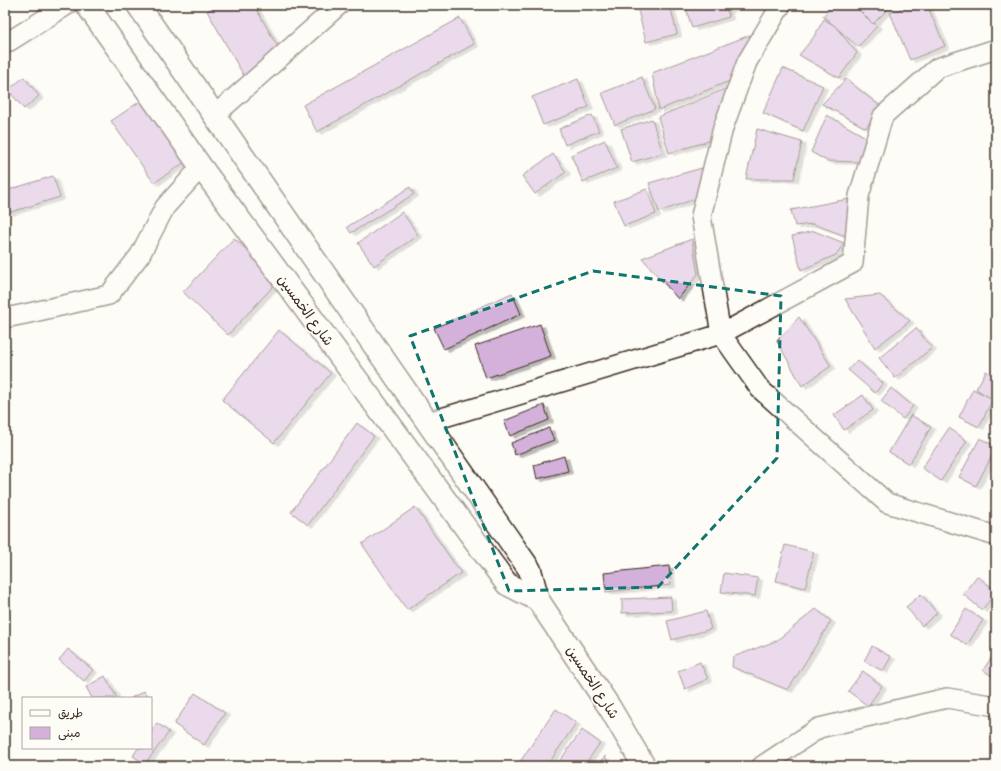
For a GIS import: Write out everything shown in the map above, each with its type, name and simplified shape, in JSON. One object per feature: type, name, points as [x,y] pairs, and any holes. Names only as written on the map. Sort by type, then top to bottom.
[{"type":"main road","name":"شارع الخمسين","points":[[87,5],[201,167],[507,584],[538,600]]},
{"type":"main road","name":"شارع الخمسين","points":[[138,5],[530,570],[538,600],[610,708],[644,766]]},
{"type":"street","points":[[5,44],[67,5]]},
{"type":"street","points":[[215,115],[339,5]]},
{"type":"street","points":[[781,5],[748,62],[723,128],[701,216],[721,334],[760,389],[887,504],[996,536]]},
{"type":"street","points":[[428,422],[721,334],[853,263],[859,196],[883,116],[937,68],[996,49]]},
{"type":"street","points":[[5,318],[108,295],[140,254],[165,207],[201,167]]},
{"type":"street","points":[[762,766],[819,728],[947,698],[996,706]]},
{"type":"highlighted area","points":[[593,271],[781,296],[777,458],[658,587],[509,591],[410,336]]},
{"type":"building","points":[[218,5],[254,5],[282,54],[244,76],[207,11]]},
{"type":"building","points":[[670,5],[677,34],[646,42],[637,6]]},
{"type":"building","points":[[685,5],[726,5],[729,17],[692,28]]},
{"type":"building","points":[[726,5],[745,5],[727,10]]},
{"type":"building","points":[[833,5],[855,5],[877,26],[858,47],[823,16]]},
{"type":"building","points":[[854,5],[892,5],[873,24]]},
{"type":"building","points":[[909,5],[927,5],[945,46],[910,60],[890,13]]},
{"type":"building","points":[[460,18],[474,44],[317,132],[303,105]]},
{"type":"building","points":[[824,19],[835,26],[857,53],[839,78],[799,55],[813,38]]},
{"type":"building","points":[[750,35],[747,55],[732,80],[659,110],[652,73]]},
{"type":"building","points":[[783,68],[823,86],[803,131],[763,113]]},
{"type":"building","points":[[24,77],[39,96],[24,109],[8,90]]},
{"type":"building","points":[[642,77],[655,109],[615,125],[602,93]]},
{"type":"building","points":[[578,79],[589,107],[543,125],[532,97]]},
{"type":"building","points":[[846,79],[880,106],[866,128],[822,104]]},
{"type":"building","points":[[732,86],[712,140],[669,153],[658,117]]},
{"type":"building","points":[[142,100],[185,162],[154,183],[111,121]]},
{"type":"building","points":[[592,115],[599,131],[565,145],[559,129]]},
{"type":"building","points":[[827,115],[869,139],[862,162],[827,161],[811,152]]},
{"type":"building","points":[[652,119],[663,153],[632,162],[621,129]]},
{"type":"building","points":[[757,129],[802,142],[794,179],[746,179]]},
{"type":"building","points":[[605,140],[617,168],[583,182],[571,155]]},
{"type":"building","points":[[553,154],[566,172],[535,194],[522,176]]},
{"type":"building","points":[[702,168],[700,197],[659,212],[649,183]]},
{"type":"building","points":[[53,176],[60,197],[8,213],[5,202],[5,191]]},
{"type":"building","points":[[410,187],[414,194],[351,233],[347,227]]},
{"type":"building","points":[[647,189],[656,214],[624,226],[614,201]]},
{"type":"building","points":[[848,199],[848,237],[813,224],[795,226],[791,210]]},
{"type":"building","points":[[402,212],[418,235],[374,266],[358,243]]},
{"type":"building","points":[[814,231],[844,243],[836,255],[801,270],[792,236]]},
{"type":"building","points":[[234,238],[279,280],[228,335],[183,292]]},
{"type":"building","points":[[692,239],[698,274],[678,299],[642,258]]},
{"type":"building","points":[[512,293],[521,314],[444,349],[434,328]]},
{"type":"building","points":[[880,295],[910,321],[875,348],[845,299]]},
{"type":"building","points":[[799,317],[831,366],[802,386],[777,341]]},
{"type":"building","points":[[540,324],[551,356],[486,378],[475,346]]},
{"type":"building","points":[[916,328],[932,348],[895,378],[879,358]]},
{"type":"building","points":[[279,330],[331,373],[274,443],[222,400]]},
{"type":"building","points":[[857,360],[883,383],[875,393],[848,370]]},
{"type":"building","points":[[986,371],[996,377],[996,395],[993,400],[976,389]]},
{"type":"building","points":[[891,388],[913,406],[903,419],[881,401]]},
{"type":"building","points":[[973,389],[993,399],[979,427],[959,417]]},
{"type":"building","points":[[863,395],[873,410],[844,430],[834,415]]},
{"type":"building","points":[[544,405],[549,420],[510,436],[504,421]]},
{"type":"building","points":[[911,415],[931,427],[909,464],[889,452]]},
{"type":"building","points":[[357,423],[374,436],[308,525],[291,512]]},
{"type":"building","points":[[549,428],[554,440],[515,455],[511,443]]},
{"type":"building","points":[[949,428],[967,441],[941,481],[922,468]]},
{"type":"building","points":[[980,438],[996,448],[976,486],[959,477]]},
{"type":"building","points":[[564,456],[568,471],[537,479],[534,465]]},
{"type":"building","points":[[415,507],[461,573],[407,610],[362,544]]},
{"type":"building","points":[[785,545],[814,552],[805,588],[776,581]]},
{"type":"building","points":[[669,566],[671,585],[606,592],[604,573]]},
{"type":"building","points":[[724,573],[758,578],[755,596],[721,592]]},
{"type":"building","points":[[977,576],[996,591],[982,610],[963,594]]},
{"type":"building","points":[[921,594],[937,613],[922,626],[906,607]]},
{"type":"building","points":[[671,597],[672,611],[622,613],[622,599]]},
{"type":"building","points":[[816,609],[831,621],[788,690],[732,667],[733,657],[776,641]]},
{"type":"building","points":[[966,609],[983,620],[967,645],[950,634]]},
{"type":"building","points":[[706,611],[711,629],[672,640],[667,621]]},
{"type":"building","points":[[872,646],[891,657],[883,671],[864,661]]},
{"type":"building","points":[[68,649],[93,670],[84,681],[59,660]]},
{"type":"building","points":[[996,651],[996,679],[983,670]]},
{"type":"building","points":[[700,662],[708,679],[685,689],[678,671]]},
{"type":"building","points":[[863,671],[882,686],[868,706],[848,691]]},
{"type":"building","points":[[105,676],[116,697],[91,697],[86,687]]},
{"type":"building","points":[[144,691],[147,697],[133,697]]},
{"type":"building","points":[[195,693],[225,713],[204,745],[174,724]]},
{"type":"building","points":[[556,709],[576,723],[547,766],[517,766]]},
{"type":"building","points":[[157,723],[169,732],[145,764],[133,756],[137,749],[152,749],[152,730]]},
{"type":"building","points":[[582,730],[600,743],[584,766],[556,766]]},
{"type":"building","points":[[605,756],[610,766],[596,766]]}]
